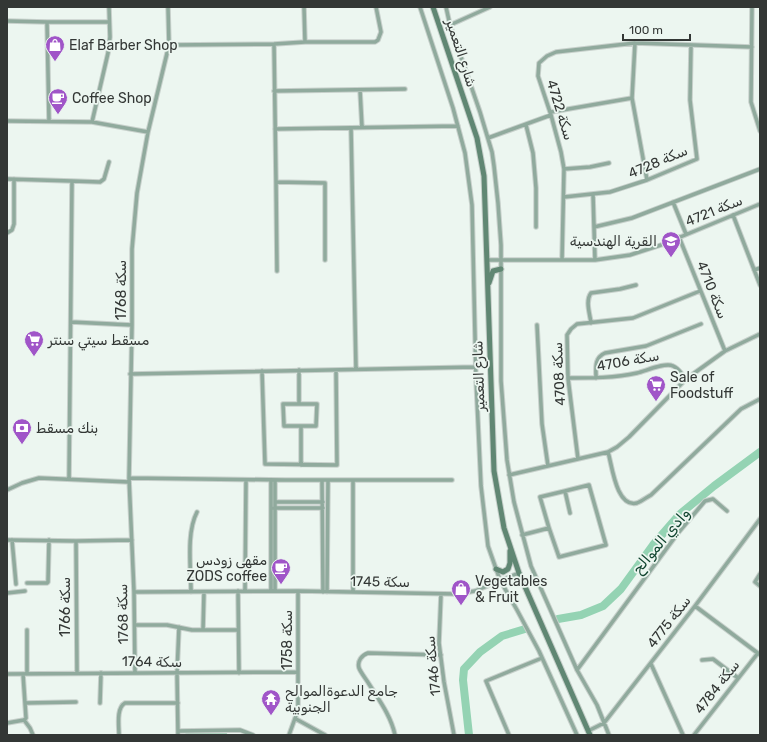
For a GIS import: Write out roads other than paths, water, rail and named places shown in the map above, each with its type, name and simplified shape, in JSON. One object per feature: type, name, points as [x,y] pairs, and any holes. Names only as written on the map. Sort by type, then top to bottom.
[{"type":"main road","name":"شارع التعمير","points":[[433,7],[477,138],[484,176],[494,471],[504,528],[519,573],[589,733]]},
{"type":"main road","points":[[488,286],[493,270],[501,269]]},
{"type":"main road","points":[[496,569],[503,572],[508,569],[510,563],[510,546]]},
{"type":"street","points":[[92,122],[108,53],[110,37],[109,7]]},
{"type":"street","name":"سكة 1768","points":[[135,673],[134,592],[129,480],[132,249],[137,193],[148,132],[169,45],[168,7]]},
{"type":"street","points":[[304,7],[305,42]]},
{"type":"street","points":[[169,45],[375,42],[380,37],[381,32],[376,7]]},
{"type":"street","points":[[420,7],[465,152],[472,205],[481,486],[488,546],[500,580],[518,610],[542,658],[577,735]]},
{"type":"street","points":[[446,7],[450,25],[488,138],[494,166],[498,203],[501,260],[501,381],[509,475],[514,502],[531,566],[577,670],[597,705],[610,735]]},
{"type":"street","points":[[450,25],[490,7]]},
{"type":"street","points":[[752,7],[751,102],[760,131]]},
{"type":"street","points":[[7,21],[109,22]]},
{"type":"street","points":[[47,22],[49,121]]},
{"type":"street","points":[[635,43],[632,98],[647,180]]},
{"type":"street","name":"سكة 4722","points":[[562,260],[564,169],[551,113],[538,76],[539,63],[547,56],[556,52],[635,43],[752,47]]},
{"type":"street","points":[[274,44],[277,271]]},
{"type":"street","name":"سكة 4728","points":[[564,197],[610,192],[647,180],[697,159],[690,100],[692,46]]},
{"type":"street","points":[[274,91],[405,89]]},
{"type":"street","points":[[360,90],[362,127]]},
{"type":"street","points":[[488,138],[551,113],[632,98]]},
{"type":"street","points":[[7,121],[92,122],[148,132]]},
{"type":"street","points":[[526,124],[533,153],[536,188],[536,227]]},
{"type":"street","points":[[275,129],[458,126]]},
{"type":"street","points":[[351,128],[356,370]]},
{"type":"street","points":[[7,179],[62,179],[100,182],[104,179],[109,162]]},
{"type":"street","points":[[564,169],[590,167],[609,163]]},
{"type":"street","points":[[594,227],[632,218],[760,169]]},
{"type":"street","points":[[7,233],[10,232],[14,224],[14,179]]},
{"type":"street","points":[[69,479],[72,180]]},
{"type":"street","points":[[276,182],[324,183],[325,260]]},
{"type":"street","points":[[593,194],[594,260]]},
{"type":"street","points":[[673,202],[686,234]]},
{"type":"street","name":"سكة 4721","points":[[487,260],[594,260],[630,255],[678,238],[760,204]]},
{"type":"street","points":[[733,215],[760,285]]},
{"type":"street","name":"سكة 4710","points":[[678,238],[725,351]]},
{"type":"street","points":[[754,270],[760,268]]},
{"type":"street","points":[[591,323],[588,302],[588,296],[591,293],[636,285]]},
{"type":"street","name":"سكة 4708","points":[[578,459],[568,378],[567,335],[571,329],[577,324],[633,318],[700,291]]},
{"type":"street","points":[[71,322],[132,325]]},
{"type":"street","points":[[596,378],[597,360],[600,355],[646,346],[701,324]]},
{"type":"street","points":[[537,325],[542,424],[548,466]]},
{"type":"street","points":[[509,475],[608,452],[617,448],[686,379],[725,351],[760,334]]},
{"type":"street","name":"سكة 4706","points":[[568,378],[596,378],[636,373],[665,365],[673,365],[686,379]]},
{"type":"street","points":[[130,374],[476,367]]},
{"type":"street","points":[[299,370],[299,404]]},
{"type":"street","points":[[262,371],[265,464],[336,465],[336,370]]},
{"type":"street","points":[[608,452],[617,488],[622,497],[629,502],[636,503],[651,495],[741,409],[760,399]]},
{"type":"street","points":[[283,404],[317,404],[316,426],[301,426],[284,426],[283,404]]},
{"type":"street","points":[[300,465],[301,426]]},
{"type":"street","points":[[7,490],[22,483],[39,478],[328,481],[452,480]]},
{"type":"street","points":[[245,591],[246,480]]},
{"type":"street","points":[[270,480],[273,591]]},
{"type":"street","points":[[273,591],[275,480]]},
{"type":"street","points":[[322,480],[325,592]]},
{"type":"street","points":[[325,592],[328,481]]},
{"type":"street","points":[[353,481],[353,592]]},
{"type":"street","points":[[589,485],[606,545],[559,557],[549,528],[540,497],[589,485]]},
{"type":"street","points":[[565,491],[570,512]]},
{"type":"street","points":[[577,670],[678,532],[705,501],[713,499],[727,511]]},
{"type":"street","points":[[271,502],[328,502]]},
{"type":"street","points":[[271,508],[328,508]]},
{"type":"street","points":[[191,592],[190,531],[192,521],[197,512]]},
{"type":"street","name":"سكة 4775","points":[[589,733],[604,723],[651,664],[760,519]]},
{"type":"street","points":[[522,535],[549,528]]},
{"type":"street","points":[[16,584],[9,540],[132,540]]},
{"type":"street","points":[[27,583],[48,582],[49,540]]},
{"type":"street","name":"سكة 1766","points":[[76,541],[77,672]]},
{"type":"street","name":"سكة 1745","points":[[134,592],[298,591],[441,594],[464,593],[475,591],[519,573]]},
{"type":"street","points":[[760,574],[755,582],[760,586]]},
{"type":"street","points":[[7,593],[25,591]]},
{"type":"street","name":"سكة 1758","points":[[289,735],[298,710],[298,591]]},
{"type":"street","points":[[203,630],[204,592]]},
{"type":"street","points":[[238,592],[239,673]]},
{"type":"street","name":"سكة 1746","points":[[441,594],[439,643],[454,735]]},
{"type":"street","points":[[695,606],[759,654]]},
{"type":"street","points":[[135,625],[166,625],[192,630],[238,630]]},
{"type":"street","points":[[178,627],[178,733],[240,730],[253,735]]},
{"type":"street","points":[[24,720],[26,713],[25,674],[27,630]]},
{"type":"street","points":[[395,735],[382,704],[359,668],[360,659],[364,654],[368,653],[441,655]]},
{"type":"street","name":"سكة 4784","points":[[694,735],[738,678],[759,654]]},
{"type":"street","points":[[509,735],[486,682],[542,658]]},
{"type":"street","points":[[702,660],[713,659],[738,678]]},
{"type":"street","points":[[651,664],[683,735]]},
{"type":"street","name":"سكة 1764","points":[[7,674],[77,672],[177,674],[298,672]]},
{"type":"street","points":[[100,703],[101,673]]},
{"type":"street","points":[[25,703],[76,702]]},
{"type":"street","points":[[119,735],[120,710],[122,705],[125,703],[178,703]]},
{"type":"street","points":[[296,719],[325,735]]},
{"type":"street","points":[[7,723],[24,720]]},
{"type":"street","points":[[24,720],[30,728],[32,735]]},
{"type":"street","points":[[230,735],[233,730]]},
{"type":"waterway","name":"وادي الموالح","points":[[558,619],[581,615],[603,606],[621,589],[653,545],[680,514],[714,486],[760,452]]},
{"type":"waterway","name":"وادي الموالح","points":[[469,735],[463,680],[464,669],[480,652],[502,636],[525,629]]},
{"type":"place","name":"Elaf Barber Shop","points":[[55,62]]},
{"type":"place","name":"Coffee Shop","points":[[58,115]]},
{"type":"place","name":"القرية الهندسية","points":[[671,258]]},
{"type":"place","name":"مسقط سيتي سنتر","points":[[34,357]]},
{"type":"place","name":"Sale of Foodstuff","points":[[656,402]]},
{"type":"place","name":"بنك مسقط","points":[[22,445]]},
{"type":"place","name":"مقهى زودس ZODS coffee","points":[[281,585]]},
{"type":"place","name":"Vegetables & Fruit","points":[[461,606]]},
{"type":"place","name":"جامع الدعوةالموالح الجنوبية","points":[[271,716]]}]
